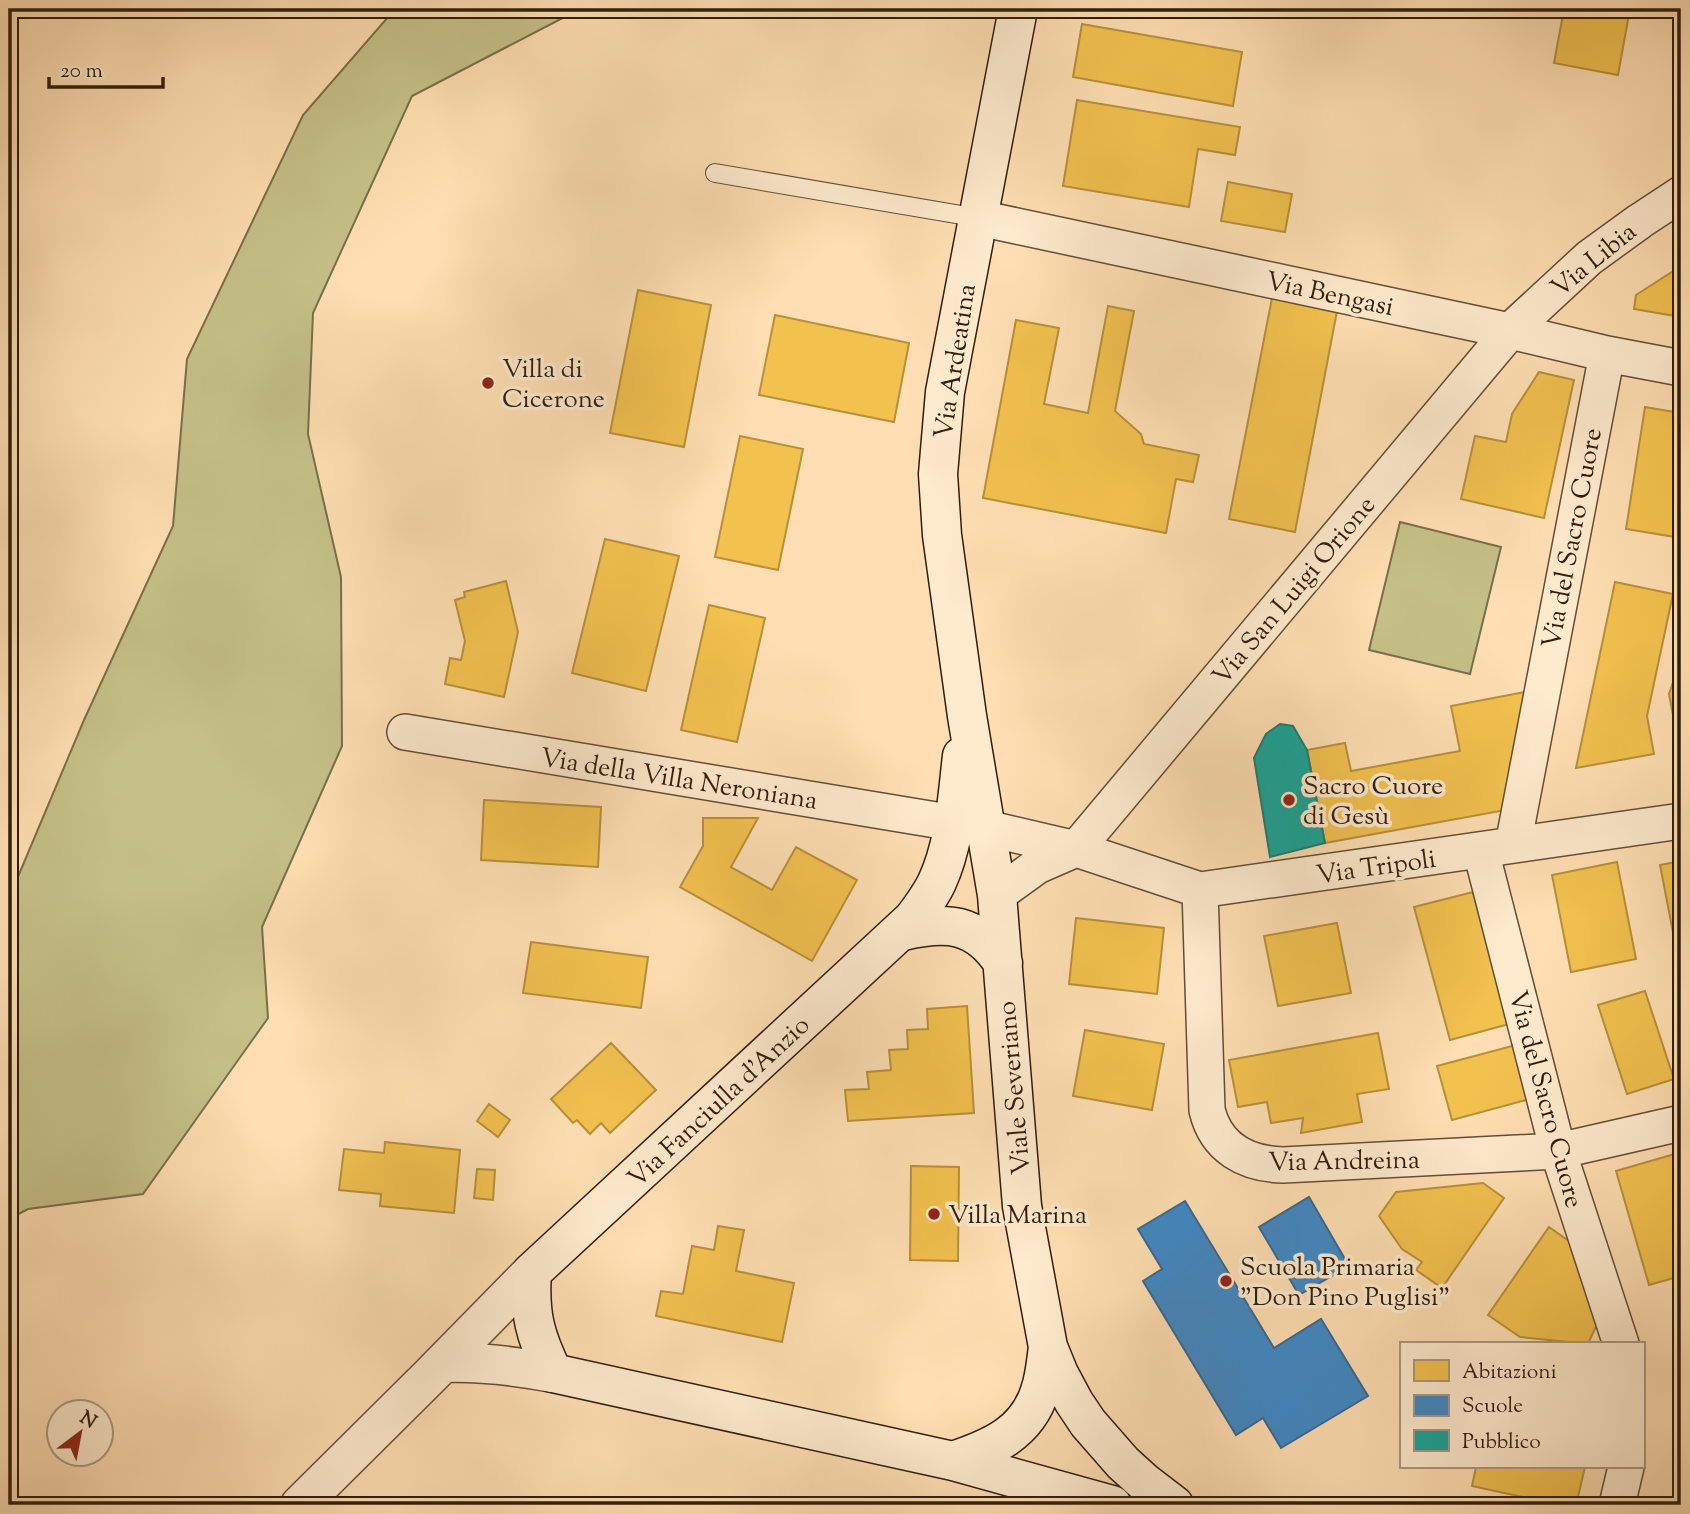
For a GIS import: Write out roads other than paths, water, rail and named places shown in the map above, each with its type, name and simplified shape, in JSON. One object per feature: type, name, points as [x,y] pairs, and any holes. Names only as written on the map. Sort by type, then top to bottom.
[{"type":"main road","name":"Via Ardeatina","points":[[970,825],[967,716],[942,535],[938,474],[945,392],[1018,9]]},
{"type":"main road","name":"Viale Severiano","points":[[970,825],[997,895],[1023,1206],[1048,1347],[1059,1374],[1088,1423],[1123,1463],[1174,1505]]},
{"type":"main road","name":"Via Fanciulla d'Anzio","points":[[300,1505],[533,1272],[903,931],[922,907],[939,878],[947,851],[970,825]]},
{"type":"main road","points":[[903,931],[928,925],[962,928],[982,938],[1003,963]]},
{"type":"main road","points":[[533,1272],[533,1321],[553,1373]]},
{"type":"main road","name":"Viale Severiano","points":[[953,1461],[998,1443],[1026,1420],[1041,1389],[1048,1347]]},
{"type":"main road","points":[[444,1363],[495,1364],[553,1373],[953,1461],[1112,1505]]},
{"type":"street","name":"Via Libia","points":[[1510,331],[1589,258],[1681,194]]},
{"type":"street","name":"Via Bengasi","points":[[979,218],[1681,368]]},
{"type":"street","name":"Via San Luigi Orione","points":[[1076,849],[1510,331]]},
{"type":"street","name":"Via del Sacro Cuore","points":[[1606,354],[1497,848],[1558,1151],[1620,1342]]},
{"type":"street","name":"Via della Villa Neroniana","points":[[405,733],[970,825]]},
{"type":"street","name":"Via Tripoli","points":[[970,825],[1076,849],[1200,890],[1681,821]]},
{"type":"street","points":[[997,895],[1037,866],[1076,849]]},
{"type":"street","name":"Via Andreina","points":[[1200,890],[1207,1110],[1213,1129],[1227,1146],[1249,1160],[1283,1165],[1558,1151],[1681,1123]]},
{"type":"street","points":[[1617,1505],[1626,1468]]},
{"type":"lane","points":[[715,173],[979,218]]},
{"type":"place","name":"Villa di Cicerone","points":[[488,383]]},
{"type":"place","name":"Sacro Cuore di Gesù","points":[[1289,800]]},
{"type":"place","name":"Villa Marina","points":[[934,1214]]},
{"type":"place","name":"Scuola Primaria \"Don Pino Puglisi\"","points":[[1226,1281]]}]
